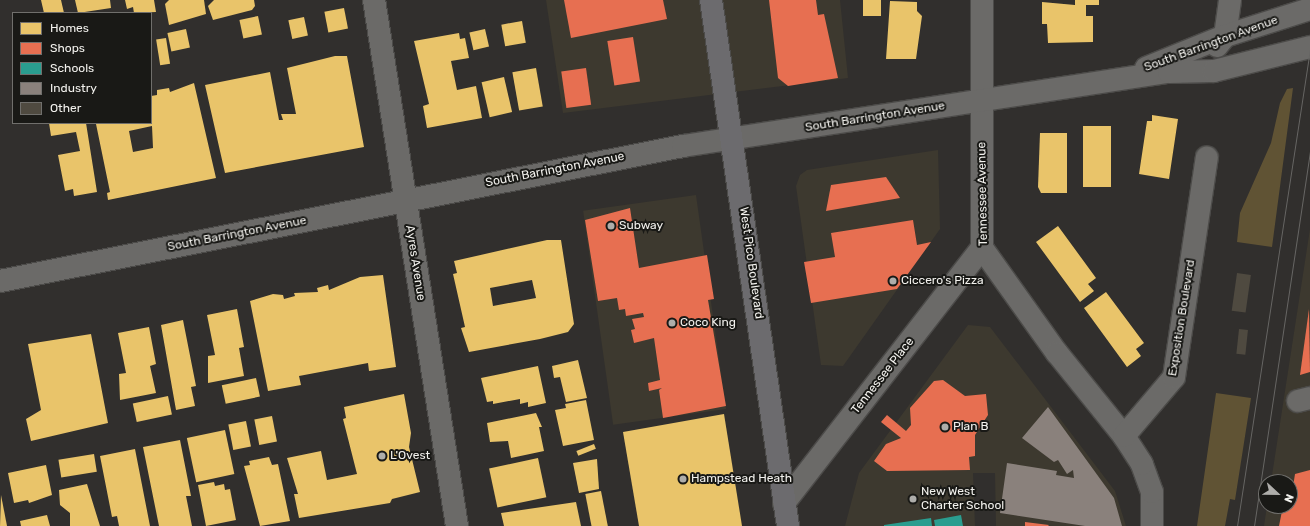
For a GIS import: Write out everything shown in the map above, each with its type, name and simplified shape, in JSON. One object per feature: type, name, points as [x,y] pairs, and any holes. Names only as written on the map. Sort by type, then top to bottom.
[{"type":"main road","name":"West Pico Boulevard","points":[[711,0],[734,139],[788,526]]},
{"type":"street","name":"Ayres Avenue","points":[[374,0],[457,526]]},
{"type":"street","name":"Tennessee Avenue","points":[[982,0],[982,248],[1057,353],[1124,436]]},
{"type":"street","points":[[1169,72],[1213,51],[1225,36],[1230,0]]},
{"type":"street","name":"South Barrington Avenue","points":[[1114,81],[1225,36],[1310,9]]},
{"type":"street","name":"South Barrington Avenue","points":[[0,281],[406,200],[734,139],[1169,72],[1214,71],[1310,47]]},
{"type":"street","name":"Exposition Boulevard","points":[[1124,436],[1174,377],[1207,157]]},
{"type":"street","name":"Tennessee Place","points":[[784,503],[982,248]]},
{"type":"street","points":[[1124,436],[1142,464],[1152,492],[1152,526]]},
{"type":"shaded area","points":[[546,0],[840,0],[848,78],[563,113]]},
{"type":"shaded area","points":[[1293,88],[1272,247],[1237,242],[1240,213],[1271,143],[1280,103],[1287,89]]},
{"type":"shaded area","points":[[938,150],[940,229],[843,366],[821,365],[796,186],[800,175],[807,170]]},
{"type":"shaded area","points":[[696,195],[726,409],[613,425],[583,211]]},
{"type":"shaded area","points":[[1310,229],[1310,526],[1264,526],[1266,514],[1298,514],[1298,474],[1272,474]]},
{"type":"shaded area","points":[[968,325],[990,327],[1115,491],[1126,526],[996,526],[995,473],[973,473],[975,526],[845,526],[859,473]]},
{"type":"shaded area","points":[[1216,393],[1251,398],[1235,500],[1230,499],[1225,526],[1197,526]]},
{"type":"building: Homes","points":[[41,0],[61,0],[64,12],[44,12]]},
{"type":"building: Homes","points":[[75,0],[110,0],[111,8],[78,12]]},
{"type":"building: Homes","points":[[125,0],[154,0],[156,12],[134,12],[133,7],[127,9]]},
{"type":"building: Homes","points":[[169,0],[204,0],[206,14],[169,25],[165,4]]},
{"type":"building: Homes","points":[[214,0],[254,0],[255,6],[252,10],[213,20],[208,6]]},
{"type":"building: Homes","points":[[863,0],[881,0],[881,16],[863,16]]},
{"type":"building: Homes","points":[[1075,0],[1099,0],[1099,5],[1086,5],[1086,16],[1093,16],[1093,42],[1048,43],[1047,24],[1042,24],[1042,2],[1075,5]]},
{"type":"building: Homes","points":[[890,1],[917,2],[917,11],[922,16],[916,59],[886,59]]},
{"type":"building: Homes","points":[[344,8],[348,29],[328,32],[324,12]]},
{"type":"building: Homes","points":[[258,16],[262,35],[243,39],[239,20]]},
{"type":"building: Homes","points":[[304,17],[308,36],[292,39],[288,20]]},
{"type":"building: Homes","points":[[522,21],[526,43],[505,46],[501,25]]},
{"type":"building: Homes","points":[[186,29],[190,48],[171,52],[167,33]]},
{"type":"building: Homes","points":[[485,29],[489,47],[473,50],[469,33]]},
{"type":"building: Homes","points":[[459,33],[460,39],[465,38],[469,58],[451,61],[457,90],[476,86],[482,118],[427,128],[423,106],[429,104],[414,41]]},
{"type":"building: Homes","points":[[166,38],[170,64],[160,65],[156,40]]},
{"type":"building: Homes","points":[[335,56],[347,56],[364,147],[225,173],[205,85],[270,72],[279,120],[283,120],[281,114],[296,114],[287,68]]},
{"type":"building: Homes","points":[[536,68],[543,106],[519,111],[512,72]]},
{"type":"building: Homes","points":[[504,77],[512,112],[490,117],[482,82]]},
{"type":"building: Homes","points":[[194,83],[216,178],[108,200],[107,193],[110,192],[96,124],[152,124],[152,96],[157,95],[157,90],[169,88],[170,92]],"holes":[[[152,126],[153,148],[133,152],[129,131]]]},
{"type":"building: Homes","points":[[1152,115],[1178,119],[1169,179],[1139,174],[1147,121],[1152,121]]},
{"type":"building: Homes","points":[[49,124],[86,124],[97,192],[74,196],[73,189],[65,191],[58,155],[80,151],[76,132],[51,136]]},
{"type":"building: Homes","points":[[1083,126],[1111,126],[1111,187],[1083,187]]},
{"type":"building: Homes","points":[[1040,133],[1067,133],[1067,193],[1041,193],[1038,187]]},
{"type":"building: Homes","points":[[1058,226],[1096,278],[1088,284],[1094,291],[1080,302],[1036,242]]},
{"type":"building: Homes","points":[[547,240],[561,240],[574,324],[568,332],[540,339],[469,352],[461,328],[465,327],[453,274],[457,273],[454,261]],"holes":[[[532,280],[536,298],[493,306],[490,288]]]},
{"type":"building: Homes","points":[[383,275],[396,367],[369,371],[368,363],[299,376],[301,385],[268,391],[250,301],[273,294],[283,295],[284,299],[295,296],[294,293],[318,292],[317,288],[328,285],[329,290],[360,277]]},
{"type":"building: Homes","points":[[1106,292],[1144,343],[1136,349],[1141,356],[1127,367],[1084,308]]},
{"type":"building: Homes","points":[[237,309],[244,347],[239,348],[244,376],[208,383],[208,356],[215,355],[207,315]]},
{"type":"building: Homes","points":[[183,320],[196,386],[191,387],[195,406],[176,410],[161,325]]},
{"type":"building: Homes","points":[[149,327],[156,364],[150,366],[156,393],[120,400],[119,374],[126,373],[118,333]]},
{"type":"building: Homes","points":[[91,334],[108,423],[31,441],[26,419],[41,410],[28,344]]},
{"type":"building: Homes","points":[[578,360],[587,398],[566,402],[560,377],[554,378],[552,366]]},
{"type":"building: Homes","points":[[538,366],[546,403],[528,407],[528,402],[520,404],[520,399],[493,404],[493,401],[487,402],[481,378]]},
{"type":"building: Homes","points":[[256,378],[260,397],[226,404],[222,385]]},
{"type":"building: Homes","name":"L'Ovest","points":[[404,394],[411,433],[409,447],[420,492],[392,499],[390,503],[299,518],[294,494],[298,494],[287,458],[321,451],[327,480],[357,474],[343,419],[346,418],[344,407]]},
{"type":"building: Homes","points":[[168,396],[172,415],[137,422],[133,403]]},
{"type":"building: Homes","points":[[586,400],[594,440],[563,446],[555,410],[566,408],[565,404]]},
{"type":"building: Homes","points":[[536,413],[542,427],[539,427],[544,451],[511,458],[508,441],[490,442],[487,423]]},
{"type":"building: Homes","name":"Hampstead Heath","points":[[724,414],[742,526],[639,526],[623,432]]},
{"type":"building: Homes","points":[[272,416],[277,442],[259,445],[254,419]]},
{"type":"building: Homes","points":[[246,421],[251,447],[233,450],[228,424]]},
{"type":"building: Homes","points":[[225,430],[234,474],[196,482],[187,438]]},
{"type":"building: Homes","points":[[180,440],[191,496],[186,496],[192,526],[159,526],[143,447]]},
{"type":"building: Homes","points":[[594,444],[596,449],[578,456],[576,451]]},
{"type":"building: Homes","points":[[135,449],[150,526],[119,526],[117,516],[112,517],[100,456]]},
{"type":"building: Homes","points":[[94,454],[97,472],[61,477],[58,460]]},
{"type":"building: Homes","points":[[269,457],[272,465],[278,464],[290,521],[260,526],[244,466],[250,465],[249,461]]},
{"type":"building: Homes","points":[[538,458],[546,497],[497,508],[489,468]]},
{"type":"building: Homes","points":[[597,459],[599,489],[579,493],[573,463]]},
{"type":"building: Homes","points":[[46,465],[52,495],[29,503],[28,500],[14,503],[8,473]]},
{"type":"building: Homes","points":[[214,482],[215,486],[224,484],[225,490],[230,489],[236,520],[206,526],[198,485]]},
{"type":"building: Homes","points":[[87,484],[100,526],[70,526],[70,513],[60,505],[59,490]]},
{"type":"building: Homes","points":[[601,491],[608,526],[592,526],[585,494]]},
{"type":"building: Homes","points":[[1,495],[7,526],[0,526]]},
{"type":"building: Homes","points":[[576,502],[581,526],[504,526],[501,513]]},
{"type":"building: Homes","points":[[47,515],[50,526],[21,526],[20,521]]},
{"type":"building: Shops","points":[[564,0],[663,0],[667,19],[571,38]]},
{"type":"building: Shops","points":[[769,0],[816,0],[818,15],[824,14],[838,78],[788,86],[778,78]]},
{"type":"building: Shops","points":[[633,37],[640,81],[614,86],[607,41]]},
{"type":"building: Shops","points":[[586,68],[591,105],[566,108],[561,71]]},
{"type":"building: Shops","points":[[886,177],[900,198],[826,211],[831,185]]},
{"type":"building: Shops","points":[[630,208],[639,268],[707,255],[714,299],[708,300],[726,406],[663,418],[659,390],[662,388],[649,391],[648,383],[660,380],[654,338],[634,343],[631,330],[635,329],[632,319],[644,317],[643,313],[626,316],[625,309],[619,310],[617,298],[598,301],[585,220]]},
{"type":"building: Shops","points":[[913,220],[917,245],[931,242],[897,289],[811,303],[804,262],[835,257],[831,233]]},
{"type":"building: Shops","points":[[1309,309],[1310,372],[1300,375]]},
{"type":"building: Shops","name":"Plan B","points":[[943,380],[965,396],[986,394],[988,415],[975,435],[975,456],[969,457],[970,470],[887,471],[874,461],[886,444],[901,438],[881,422],[887,415],[906,431],[911,425],[910,408],[934,381]]},
{"type":"building: Shops","points":[[1310,470],[1310,526],[1279,526],[1281,514],[1298,514],[1298,474],[1295,474]]},
{"type":"building: Shops","points":[[1025,522],[1049,525],[1025,526]]},
{"type":"building: Schools","points":[[961,515],[963,526],[935,526],[934,520]]},
{"type":"building: Schools","points":[[931,518],[932,526],[884,526],[884,525]]},
{"type":"building: Industry","points":[[1048,407],[1114,498],[1122,526],[1085,526],[1000,513],[1007,463],[1057,471],[1056,475],[1074,478],[1073,470],[1067,474],[1058,460],[1054,462],[1022,438]]},
{"type":"building: Other","points":[[1237,273],[1251,275],[1246,313],[1232,311]]},
{"type":"building: Other","points":[[1239,329],[1248,330],[1245,355],[1236,354]]},
{"type":"tram line","points":[[1237,526],[1310,50]]},
{"type":"tram line","points":[[1254,526],[1310,151]]},
{"type":"place","name":"Subway","points":[[611,226]]},
{"type":"place","name":"Ciccero's Pizza","points":[[893,281]]},
{"type":"place","name":"Coco King","points":[[672,323]]},
{"type":"place","name":"Plan B","points":[[945,427]]},
{"type":"place","name":"L'Ovest","points":[[382,456]]},
{"type":"place","name":"Hampstead Heath","points":[[683,479]]},
{"type":"place","name":"New West Charter School","points":[[913,499]]}]
